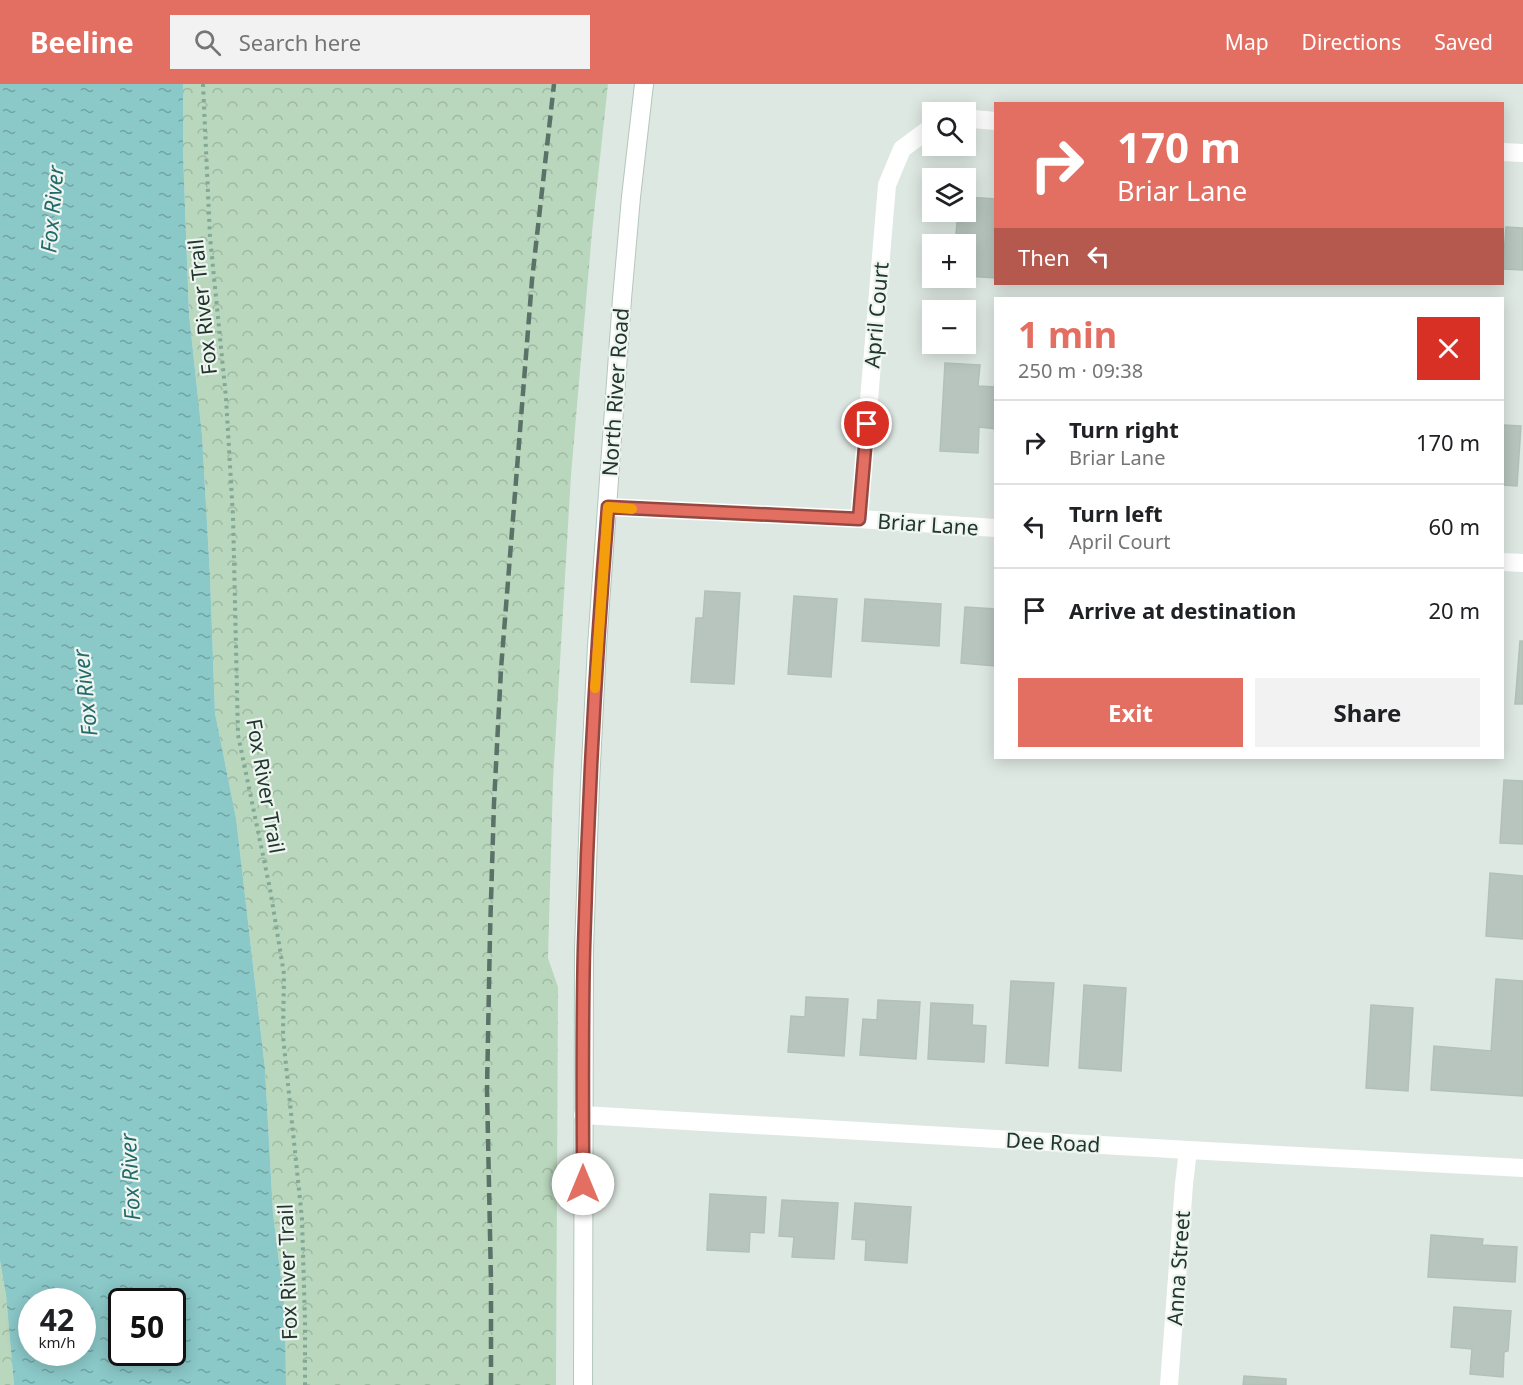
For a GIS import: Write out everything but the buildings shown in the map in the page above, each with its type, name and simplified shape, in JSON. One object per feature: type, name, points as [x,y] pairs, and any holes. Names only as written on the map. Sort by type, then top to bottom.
[{"type":"street","name":"North River Road","points":[[583,1385],[584,949],[590,784],[597,646],[622,299],[644,84]]},
{"type":"street","points":[[976,119],[994,121]]},
{"type":"street","name":"April Court","points":[[859,519],[887,185],[902,148],[922,134]]},
{"type":"street","points":[[1504,152],[1523,153]]},
{"type":"street","name":"Briar Lane","points":[[608,507],[994,528]]},
{"type":"street","points":[[1504,562],[1523,563]]},
{"type":"street","name":"Dee Road","points":[[583,1115],[1523,1168]]},
{"type":"street","name":"Anna Street","points":[[1169,1385],[1188,1150]]},
{"type":"path","name":"Fox River Trail","points":[[203,84],[210,237],[226,398],[232,504],[238,735],[270,889],[284,974],[283,1036],[302,1219],[305,1385]]},
{"type":"green space","points":[[183,84],[608,84],[592,232],[571,475],[553,781],[548,958],[558,987],[556,1385],[286,1385],[285,1311],[273,1213],[265,1069],[236,818],[215,713],[202,435],[189,314]]},
{"type":"green space","points":[[0,1261],[6,1295],[14,1385],[0,1385]]},
{"type":"water","name":"Fox River","points":[[0,84],[183,84],[189,314],[202,435],[215,713],[236,818],[265,1069],[273,1213],[285,1311],[286,1385],[14,1385],[6,1295],[0,1261]]},
{"type":"railway","points":[[491,1385],[487,1090],[494,803],[501,669],[532,280],[554,84]]},
{"type":"slow traffic","points":[[595,688],[608,507],[632,509]]},
{"type":"route","points":[[583,1184],[584,949],[590,784],[597,646],[608,507],[859,519],[867,424]]}]
